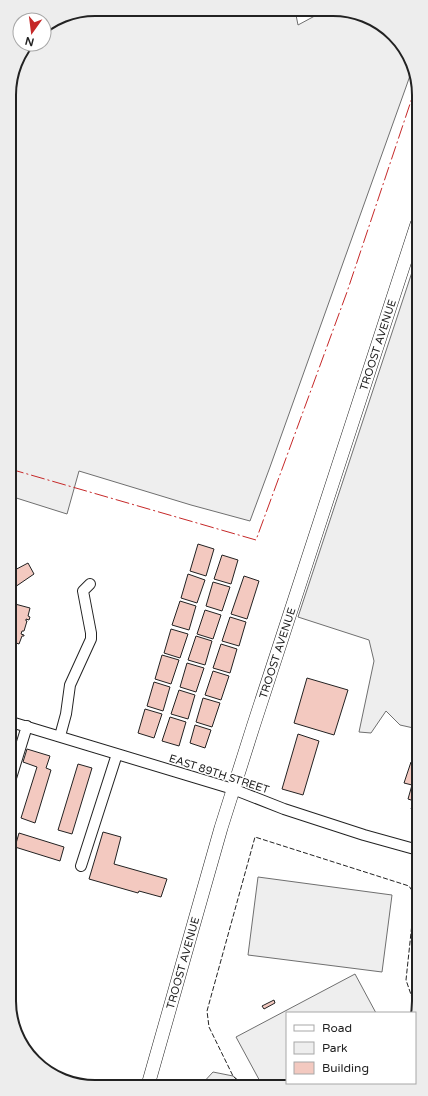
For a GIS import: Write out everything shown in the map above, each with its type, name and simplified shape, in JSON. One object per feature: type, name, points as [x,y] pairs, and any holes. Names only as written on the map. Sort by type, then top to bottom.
[{"type":"main road","name":"TROOST AVENUE","points":[[149,1080],[233,789],[412,239]]},
{"type":"street","points":[[60,736],[66,714],[70,685],[91,639],[92,633],[83,591],[90,584]]},
{"type":"street","name":"EAST 89TH STREET","points":[[16,723],[233,789],[291,812],[412,848]]},
{"type":"street","points":[[16,762],[27,726]]},
{"type":"street","points":[[81,866],[116,754]]},
{"type":"green space","points":[[296,16],[298,25],[315,16],[333,16],[358,20],[381,32],[396,47],[406,65],[409,77],[250,521],[191,505],[79,471],[67,514],[16,498],[16,90],[24,60],[28,52],[52,52],[52,29],[70,20],[85,17]]},
{"type":"green space","points":[[412,272],[412,728],[400,725],[386,711],[371,733],[359,732],[374,661],[369,640],[298,617]]},
{"type":"green space","points":[[258,877],[392,895],[382,972],[248,955]]},
{"type":"green space","points":[[355,974],[375,1012],[286,1012],[286,1080],[259,1080],[236,1037]]},
{"type":"green space","points":[[213,1072],[233,1076],[237,1080],[206,1080]]},
{"type":"building","points":[[198,544],[214,549],[206,576],[190,571]]},
{"type":"building","points":[[222,555],[238,560],[231,584],[214,579]]},
{"type":"building","points":[[28,563],[34,574],[16,586],[16,569]]},
{"type":"building","points":[[188,574],[205,580],[197,603],[181,598]]},
{"type":"building","points":[[244,576],[259,581],[247,619],[231,614]]},
{"type":"building","points":[[213,582],[230,587],[222,611],[206,606]]},
{"type":"building","points":[[180,601],[196,606],[189,630],[172,625]]},
{"type":"building","points":[[16,604],[30,608],[28,616],[30,617],[29,620],[26,619],[27,621],[24,631],[22,631],[21,634],[24,636],[22,636],[19,644],[16,643]]},
{"type":"building","points":[[205,610],[221,615],[213,639],[197,634]]},
{"type":"building","points":[[230,617],[246,622],[239,646],[222,641]]},
{"type":"building","points":[[171,629],[188,634],[180,658],[164,653]]},
{"type":"building","points":[[196,636],[212,641],[205,665],[188,660]]},
{"type":"building","points":[[221,644],[237,649],[230,673],[213,668]]},
{"type":"building","points":[[162,655],[179,660],[171,684],[155,679]]},
{"type":"building","points":[[187,663],[204,668],[196,692],[180,687]]},
{"type":"building","points":[[213,671],[229,676],[221,700],[205,695]]},
{"type":"building","points":[[307,678],[348,690],[334,735],[294,723]]},
{"type":"building","points":[[154,682],[170,687],[163,711],[147,706]]},
{"type":"building","points":[[179,690],[195,695],[188,719],[171,714]]},
{"type":"building","points":[[203,698],[220,703],[212,727],[196,722]]},
{"type":"building","points":[[145,709],[162,714],[154,738],[138,733]]},
{"type":"building","points":[[170,717],[186,722],[179,746],[162,741]]},
{"type":"building","points":[[195,725],[211,730],[205,748],[190,743]]},
{"type":"building","points":[[298,734],[319,741],[303,795],[282,789]]},
{"type":"building","points":[[27,749],[50,756],[46,768],[51,770],[35,823],[21,818],[37,767],[23,762]]},
{"type":"building","points":[[411,762],[412,785],[404,783]]},
{"type":"building","points":[[78,764],[92,768],[72,834],[58,830]]},
{"type":"building","points":[[412,785],[412,800],[408,799]]},
{"type":"building","points":[[103,832],[121,837],[114,864],[167,879],[161,897],[139,891],[138,893],[89,879]]},
{"type":"building","points":[[19,833],[64,847],[60,861],[16,847]]},
{"type":"building","points":[[274,1000],[275,1003],[264,1009],[262,1006]]},
{"type":"fence","points":[[237,1080],[233,1076],[209,1027],[207,1011],[255,837],[409,886],[412,890]]},
{"type":"fence","points":[[412,923],[406,980],[412,997]]},
{"type":"power","points":[[16,471],[256,540],[347,292],[412,98]]}]
